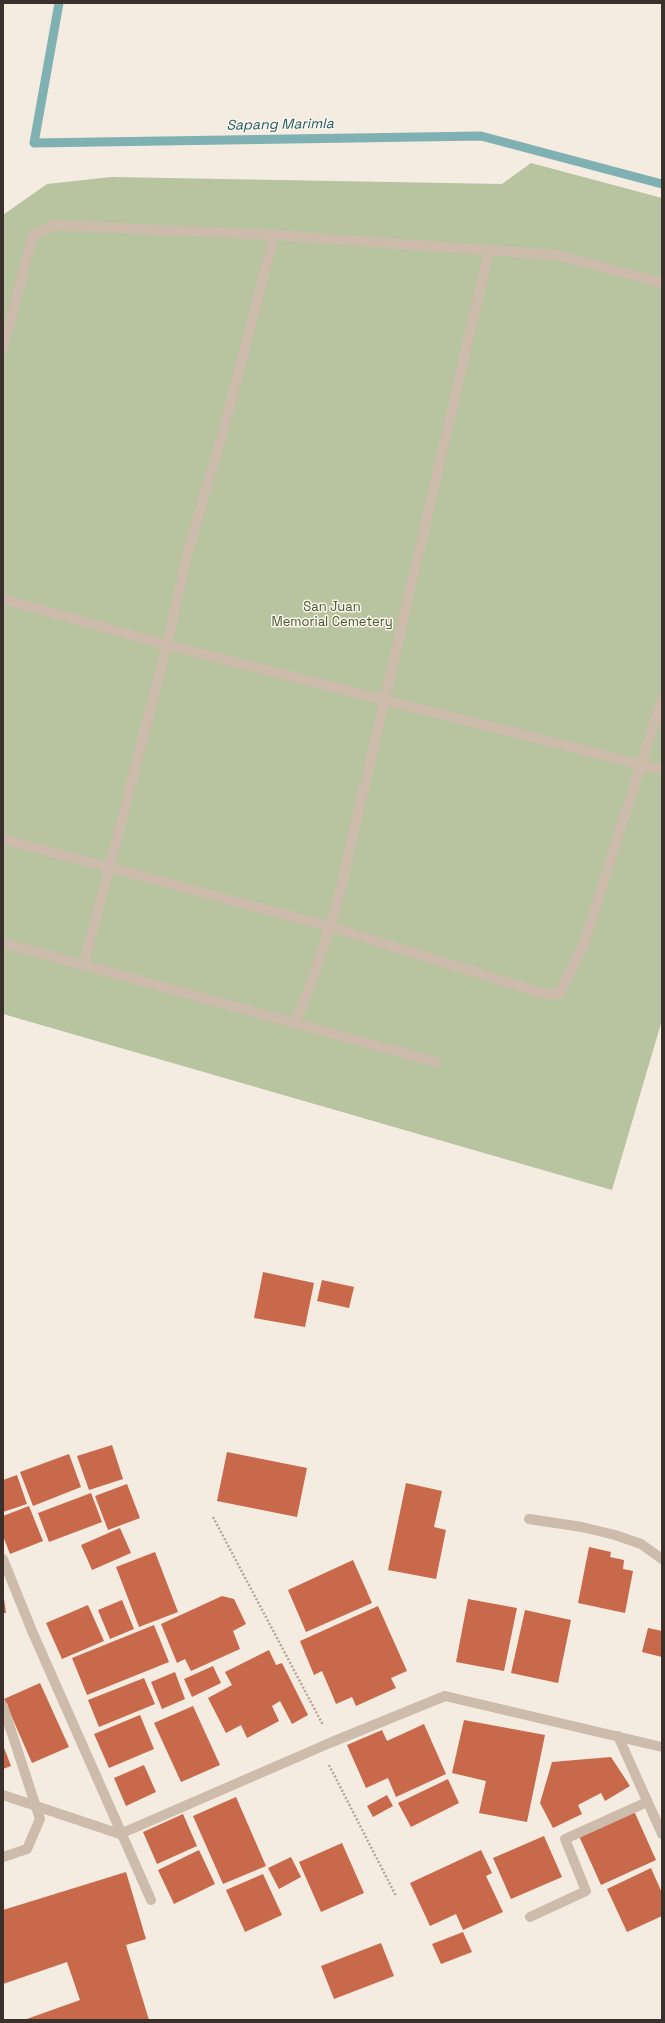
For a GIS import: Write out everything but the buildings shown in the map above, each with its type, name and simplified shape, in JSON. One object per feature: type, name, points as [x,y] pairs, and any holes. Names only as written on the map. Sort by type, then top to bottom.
[{"type":"street","points":[[3,348],[33,235],[54,225],[274,235],[557,255],[662,283]]},
{"type":"street","points":[[84,965],[167,645],[187,555],[226,421],[274,235]]},
{"type":"street","points":[[295,1024],[331,927],[489,250]]},
{"type":"street","points":[[3,599],[167,645],[662,770]]},
{"type":"street","points":[[3,839],[331,927],[545,994],[559,994],[584,946],[662,699]]},
{"type":"street","points":[[3,943],[436,1062]]},
{"type":"street","points":[[530,1519],[582,1527],[615,1535],[641,1544],[662,1560]]},
{"type":"street","points":[[3,1559],[32,1631],[120,1834],[151,1900]]},
{"type":"street","points":[[3,1795],[120,1834],[332,1742],[445,1696],[662,1747]]},
{"type":"street","points":[[3,1706],[40,1819],[27,1849],[3,1857]]},
{"type":"street","points":[[618,1736],[662,1834]]},
{"type":"street","points":[[530,1917],[586,1891],[565,1839],[648,1802]]},
{"type":"path","points":[[213,1517],[332,1742],[328,1764],[396,1896]]},
{"type":"green space","name":"San Juan Memorial Cemetery","points":[[531,163],[662,198],[662,1020],[612,1190],[3,1014],[3,215],[47,184],[111,177],[502,184]]},
{"type":"waterway","name":"Sapang Marimla","points":[[59,3],[34,143],[481,136],[662,184]]}]
